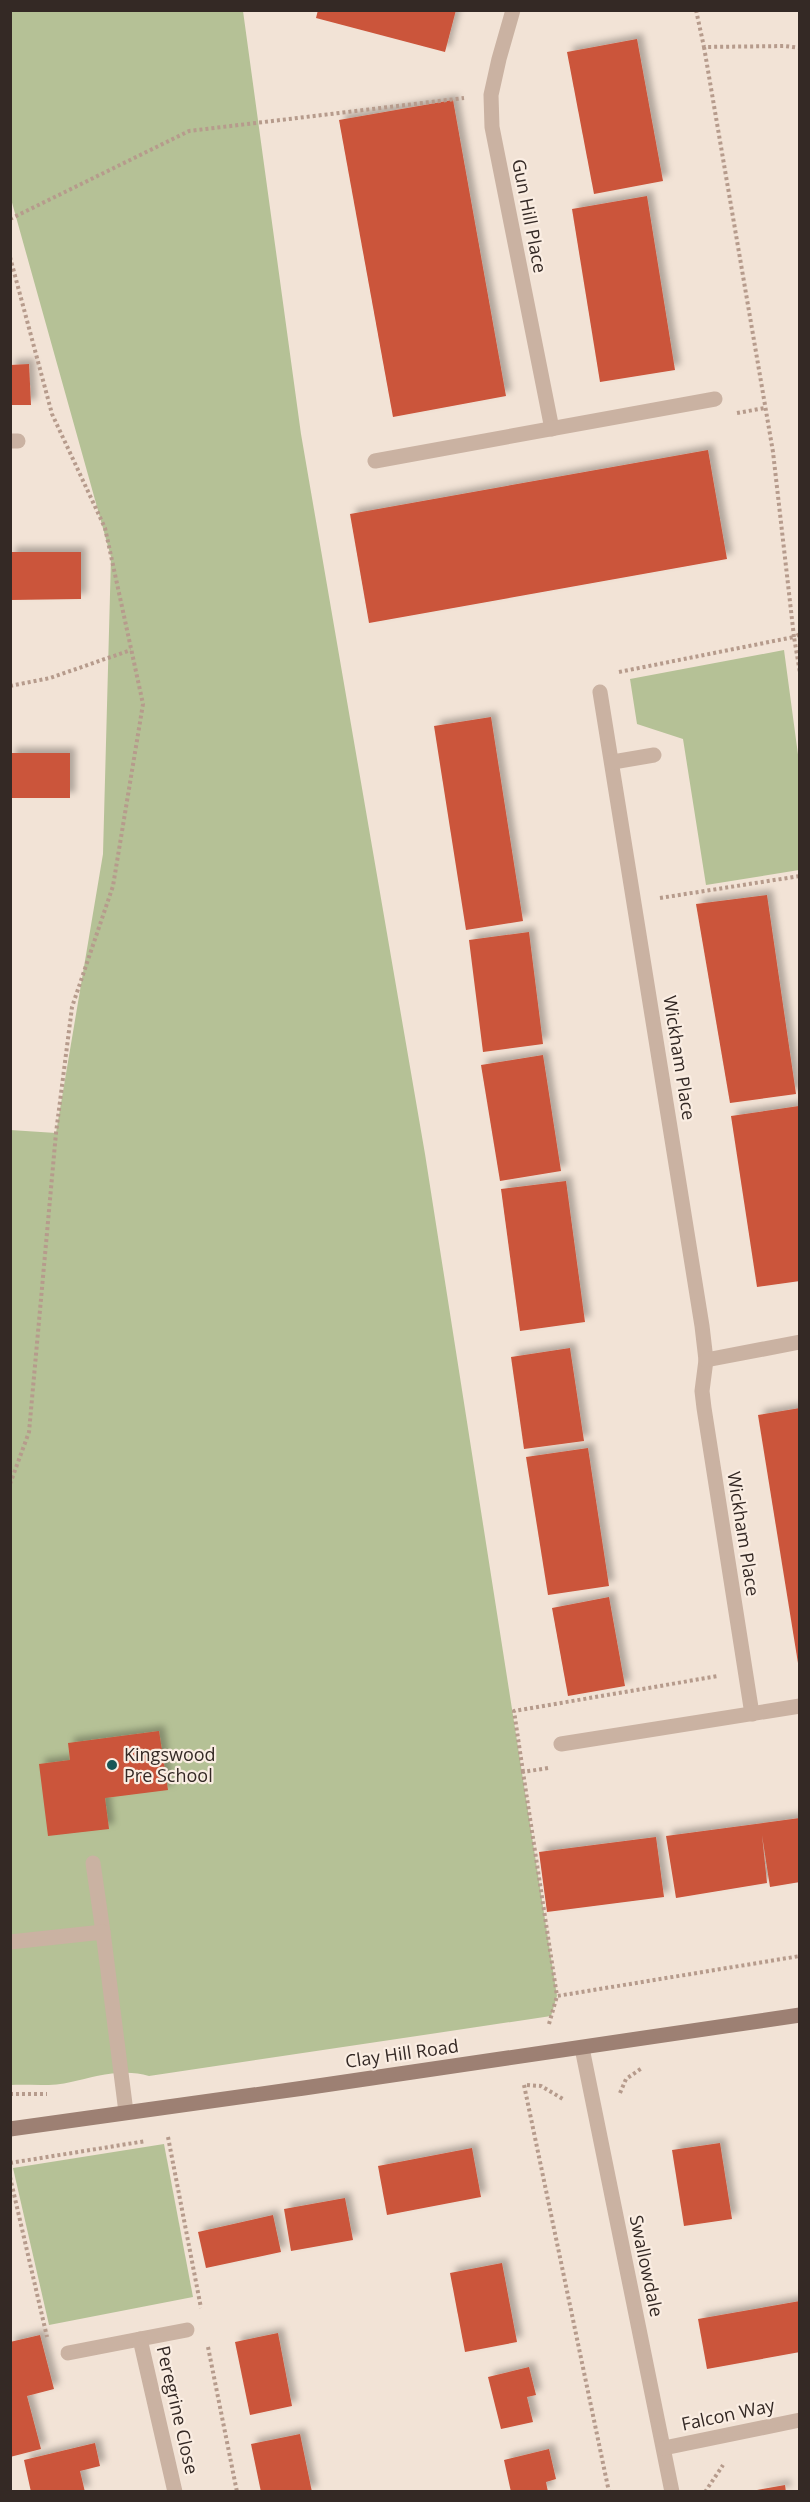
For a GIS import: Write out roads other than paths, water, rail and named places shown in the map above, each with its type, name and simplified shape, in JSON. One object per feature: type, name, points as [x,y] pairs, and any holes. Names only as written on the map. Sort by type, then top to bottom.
[{"type":"street","name":"Gun Hill Place","points":[[513,10],[492,94],[492,127],[552,429]]},
{"type":"street","points":[[375,461],[715,399]]},
{"type":"street","name":"Wickham Place","points":[[600,692],[613,762],[706,1360],[702,1391],[704,1408],[752,1714]]},
{"type":"street","points":[[613,762],[654,755]]},
{"type":"street","points":[[706,1360],[800,1341]]},
{"type":"street","points":[[561,1744],[800,1706]]},
{"type":"street","points":[[93,1863],[126,2112]]},
{"type":"street","points":[[10,1942],[103,1932]]},
{"type":"street","name":"Clay Hill Road","points":[[10,2129],[800,2015]]},
{"type":"street","name":"Swallowdale","points":[[582,2048],[672,2492]]},
{"type":"street","points":[[140,2339],[187,2330]]},
{"type":"street","name":"Peregrine Close","points":[[68,2353],[140,2339],[176,2492]]},
{"type":"street","name":"Falcon Way","points":[[664,2448],[800,2420]]},
{"type":"place","name":"Kingswood Pre School","points":[[112,1765]]}]
